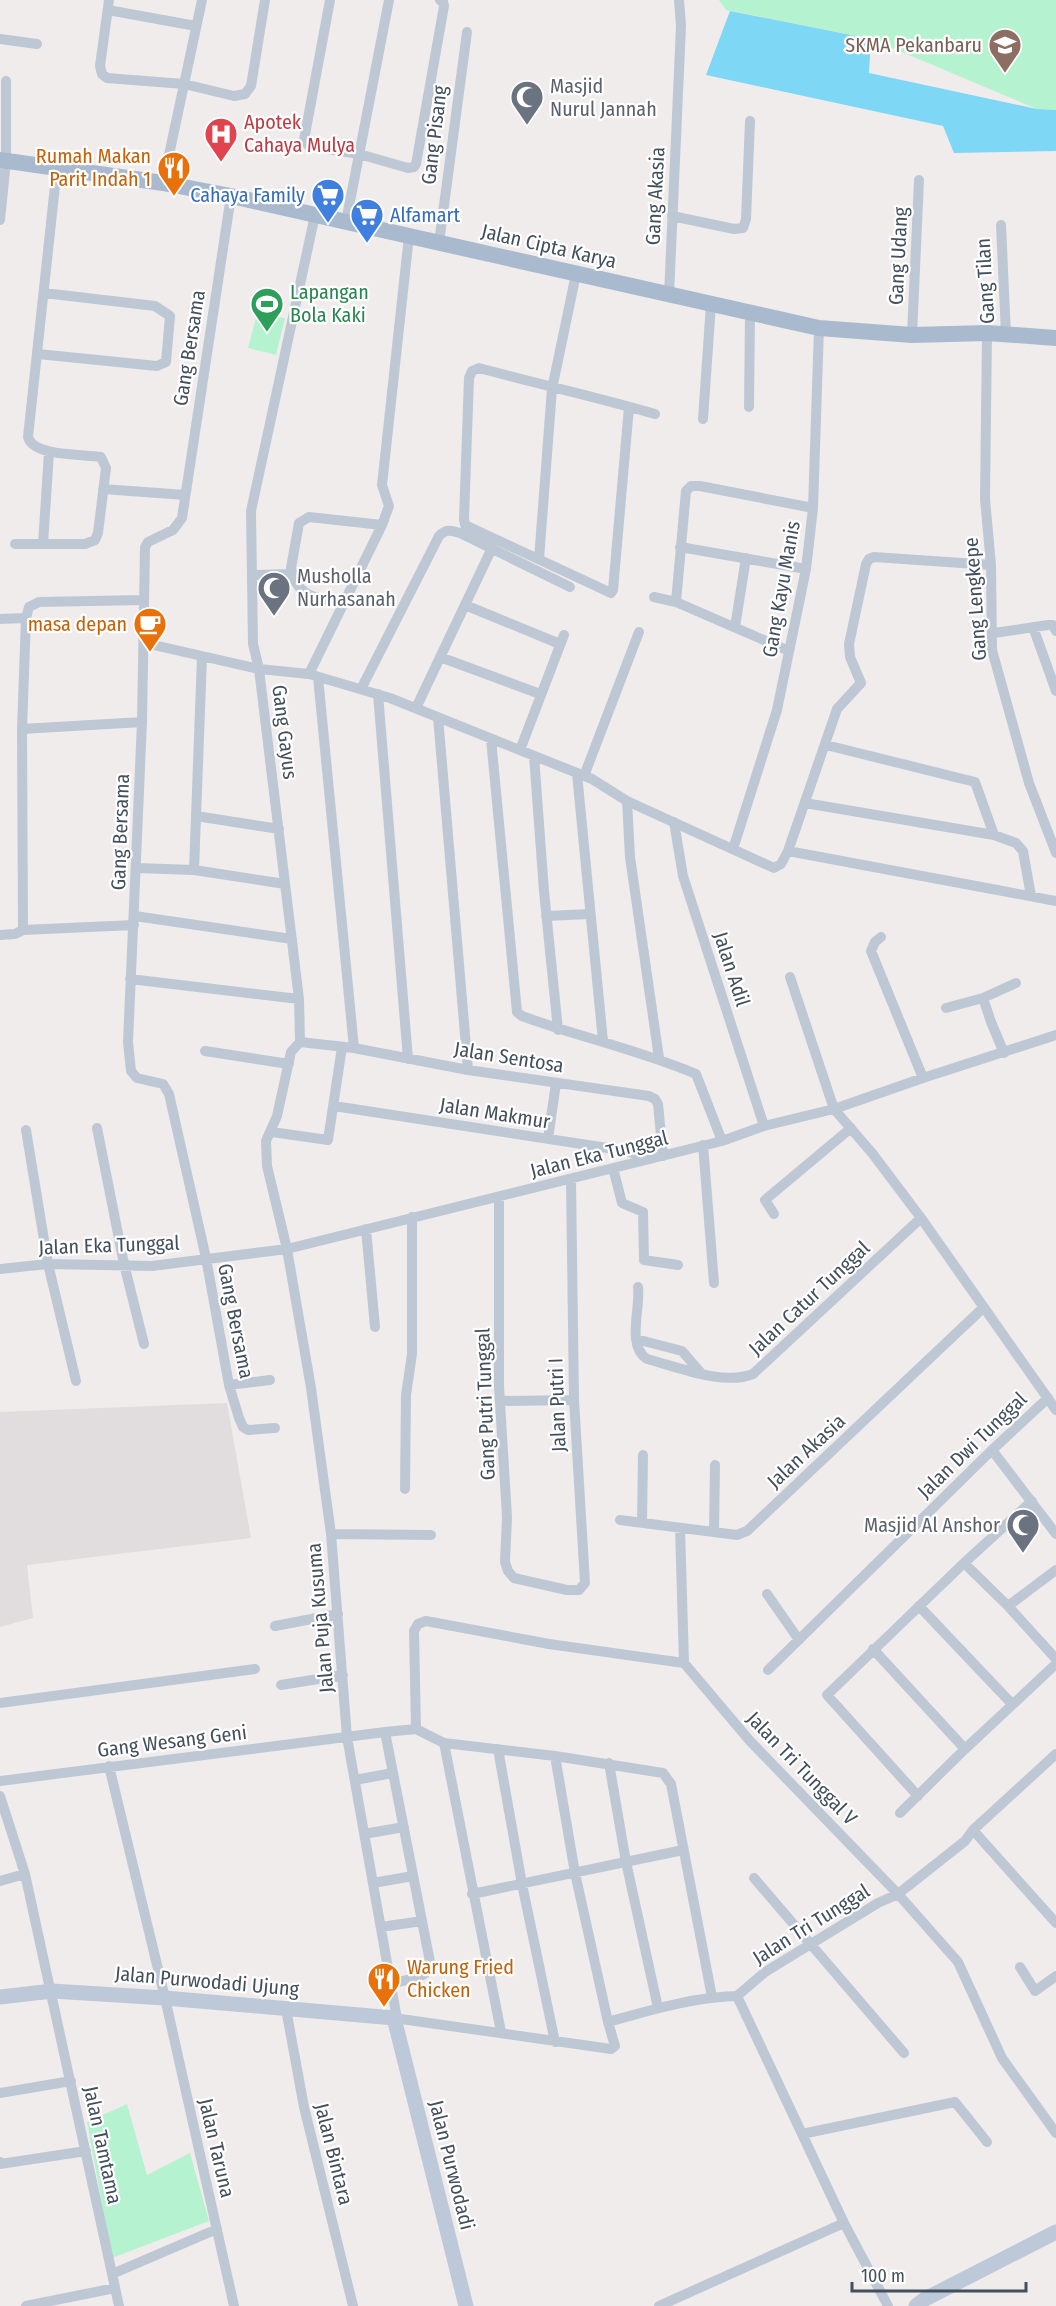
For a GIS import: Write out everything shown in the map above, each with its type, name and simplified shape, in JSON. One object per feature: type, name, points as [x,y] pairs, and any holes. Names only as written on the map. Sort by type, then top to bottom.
[{"type":"main road","name":"Jalan Cipta Karya","points":[[3,161],[163,183],[231,196],[819,328],[912,335],[987,333],[1056,338]]},
{"type":"street","points":[[163,183],[202,0]]},
{"type":"street","points":[[196,26],[109,5],[100,66],[102,74],[107,78],[184,84],[234,96],[244,94],[251,86],[265,0]]},
{"type":"street","points":[[330,0],[304,140],[309,146],[359,154],[408,168],[416,164],[444,6],[440,0]]},
{"type":"street","points":[[346,222],[389,0]]},
{"type":"street","name":"Gang Akasia","points":[[669,295],[681,26],[679,0]]},
{"type":"street","name":"Gang Pisang","points":[[439,243],[467,32]]},
{"type":"street","points":[[0,39],[37,44]]},
{"type":"street","points":[[0,220],[6,81]]},
{"type":"street","points":[[672,216],[743,228],[746,219],[750,121]]},
{"type":"street","points":[[15,544],[85,544],[94,540],[98,533],[106,468],[101,457],[49,452],[34,447],[29,443],[28,437],[57,167]]},
{"type":"street","name":"Gang Udang","points":[[912,335],[919,180]]},
{"type":"street","name":"Gang Bersama","points":[[231,196],[182,518],[173,530],[148,542],[145,547],[143,600],[145,643],[135,920],[128,1042],[130,1071],[137,1078],[163,1084],[169,1094],[206,1258],[229,1385],[243,1427],[248,1430],[275,1428]]},
{"type":"street","name":"Gang Gayus","points":[[287,1249],[267,1166],[266,1141],[272,1132],[291,1052],[300,1042],[299,999],[259,669],[253,644],[251,511],[315,215]]},
{"type":"street","name":"Gang Tilan","points":[[1001,225],[1006,334]]},
{"type":"street","points":[[354,1048],[313,675],[343,603],[382,525],[389,506],[382,485],[409,236]]},
{"type":"street","points":[[538,559],[552,388],[576,274]]},
{"type":"street","points":[[38,354],[157,366],[166,362],[168,354],[170,316],[164,310],[155,306],[44,293]]},
{"type":"street","points":[[703,419],[711,304]]},
{"type":"street","points":[[749,406],[750,313]]},
{"type":"street","name":"Gang Kayu Manis","points":[[733,849],[777,710],[806,569],[813,508],[819,328]]},
{"type":"street","name":"Gang Lengkepe","points":[[987,333],[985,499],[992,565],[994,633],[992,650],[1026,772],[1056,853]]},
{"type":"street","points":[[629,407],[611,593],[465,525],[469,378],[472,371],[479,368],[552,388],[629,407],[655,414]]},
{"type":"street","points":[[43,544],[49,452]]},
{"type":"street","points":[[676,602],[686,491],[691,486],[813,508]]},
{"type":"street","points":[[103,489],[185,495]]},
{"type":"street","points":[[343,603],[309,596],[302,591],[292,574],[291,568],[299,523],[309,516],[382,525]]},
{"type":"street","points":[[361,689],[439,537],[448,530],[492,548],[570,587]]},
{"type":"street","points":[[680,547],[806,569]]},
{"type":"street","points":[[416,708],[492,548]]},
{"type":"street","points":[[145,643],[259,669],[313,675],[378,694],[580,775],[627,801],[774,868],[781,864],[788,851],[837,709],[861,682],[850,657],[849,644],[869,559],[874,557],[992,565]]},
{"type":"street","points":[[735,627],[746,558]]},
{"type":"street","points":[[253,575],[292,574]]},
{"type":"street","points":[[654,597],[676,602],[789,651]]},
{"type":"street","points":[[23,930],[22,729],[26,618],[30,608],[39,602],[143,600]]},
{"type":"street","points":[[465,604],[562,639],[520,750]]},
{"type":"street","points":[[0,619],[26,618]]},
{"type":"street","points":[[994,633],[1053,625],[1056,631]]},
{"type":"street","points":[[1033,627],[1056,691]]},
{"type":"street","points":[[603,1041],[590,914],[580,775],[639,632]]},
{"type":"street","points":[[194,870],[202,657]]},
{"type":"street","points":[[440,657],[540,694]]},
{"type":"street","points":[[378,694],[408,1059]]},
{"type":"street","points":[[438,717],[468,1070]]},
{"type":"street","points":[[22,729],[142,722]]},
{"type":"street","points":[[491,738],[515,1005],[522,1016],[558,1030],[660,1058],[696,1074],[722,1141]]},
{"type":"street","points":[[826,745],[975,782],[994,835]]},
{"type":"street","points":[[534,756],[546,916],[558,1030]]},
{"type":"street","points":[[627,801],[630,857],[660,1058]]},
{"type":"street","points":[[806,802],[994,835],[1016,843],[1023,852],[1031,896]]},
{"type":"street","points":[[196,816],[279,829]]},
{"type":"street","name":"Jalan Adil","points":[[674,822],[683,876],[764,1126]]},
{"type":"street","points":[[788,851],[1056,901]]},
{"type":"street","points":[[137,868],[194,870],[285,884]]},
{"type":"street","points":[[546,916],[590,914]]},
{"type":"street","points":[[0,935],[15,934],[23,930],[135,920],[292,939]]},
{"type":"street","points":[[881,937],[875,942],[871,951],[923,1078]]},
{"type":"street","points":[[790,977],[834,1108],[921,1218],[1056,1410]]},
{"type":"street","points":[[130,979],[299,999]]},
{"type":"street","points":[[946,1008],[984,998],[1016,983]]},
{"type":"street","points":[[984,998],[1004,1053]]},
{"type":"street","name":"Jalan Eka Tunggal","points":[[0,1269],[48,1264],[152,1266],[287,1249],[722,1141],[764,1126],[834,1108],[1056,1035]]},
{"type":"street","name":"Jalan Sentosa","points":[[300,1042],[354,1048],[468,1070],[649,1096],[658,1104],[663,1156]]},
{"type":"street","points":[[272,1132],[328,1140],[342,1047]]},
{"type":"street","points":[[206,1051],[289,1064]]},
{"type":"street","points":[[548,1139],[556,1083]]},
{"type":"street","name":"Jalan Makmur","points":[[334,1107],[627,1151],[649,1159]]},
{"type":"street","points":[[97,1128],[124,1264],[144,1344]]},
{"type":"street","points":[[774,1215],[765,1200],[851,1128]]},
{"type":"street","points":[[26,1130],[48,1264],[76,1381]]},
{"type":"street","points":[[703,1145],[714,1283]]},
{"type":"street","points":[[614,1168],[622,1203],[643,1212],[644,1260],[678,1264]]},
{"type":"street","name":"Jalan Putri I","points":[[542,1583],[567,1590],[579,1590],[585,1583],[574,1400],[571,1179]]},
{"type":"street","name":"Gang Putri Tunggal","points":[[499,1198],[500,1401],[507,1517],[505,1562],[508,1572],[514,1578],[542,1583]]},
{"type":"street","points":[[405,1489],[406,1395],[412,1354],[412,1218]]},
{"type":"street","name":"Jalan Catur Tunggal","points":[[636,1339],[641,1356],[647,1359],[722,1378],[746,1377],[753,1374],[921,1218]]},
{"type":"street","points":[[366,1229],[375,1327]]},
{"type":"street","name":"Jalan Puja Kusuma","points":[[287,1249],[311,1388],[331,1534],[348,1737],[396,2018]]},
{"type":"street","points":[[638,1287],[636,1339],[682,1351],[701,1373]]},
{"type":"street","name":"Jalan Akasia","points":[[620,1520],[737,1535],[747,1532],[983,1308]]},
{"type":"street","points":[[229,1385],[270,1380]]},
{"type":"street","name":"Jalan Dwi Tunggal","points":[[768,1670],[1048,1398]]},
{"type":"street","points":[[500,1401],[574,1400]]},
{"type":"street","points":[[992,1450],[1056,1534]]},
{"type":"street","points":[[642,1523],[643,1455]]},
{"type":"street","points":[[714,1532],[715,1465]]},
{"type":"street","points":[[918,1796],[826,1695],[1032,1501]]},
{"type":"street","points":[[680,1528],[684,1663],[549,1644],[426,1621],[418,1624],[414,1631],[416,1729],[444,1743],[555,1756],[663,1773],[671,1784],[712,1997]]},
{"type":"street","points":[[331,1534],[431,1535]]},
{"type":"street","points":[[964,1563],[1008,1606],[1056,1659]]},
{"type":"street","points":[[1008,1606],[1056,1570]]},
{"type":"street","points":[[767,1594],[799,1640]]},
{"type":"street","points":[[919,1606],[1012,1704]]},
{"type":"street","points":[[275,1626],[338,1614]]},
{"type":"street","points":[[873,1649],[965,1749]]},
{"type":"street","name":"Jalan Tri Tunggal V","points":[[684,1663],[750,1742],[898,1894],[958,1962],[1002,2058],[1056,2133]]},
{"type":"street","points":[[900,1813],[1056,1664]]},
{"type":"street","points":[[0,1702],[255,1669]]},
{"type":"street","points":[[281,1685],[343,1675]]},
{"type":"street","name":"Gang Wesang Geni","points":[[0,1781],[416,1729]]},
{"type":"street","points":[[385,1732],[431,1966],[423,1975],[391,1984]]},
{"type":"street","points":[[444,1743],[501,2032]]},
{"type":"street","points":[[498,1749],[522,1884],[555,2042]]},
{"type":"street","name":"Jalan Tri Tunggal","points":[[738,1996],[765,1972],[878,1903],[898,1894],[965,1841],[973,1830],[1056,1754]]},
{"type":"street","points":[[396,2018],[501,2032],[555,2042],[613,2048],[615,2046],[575,1873],[555,1756]]},
{"type":"street","points":[[609,1764],[626,1862],[658,2008]]},
{"type":"street","name":"Jalan Taruna","points":[[109,1766],[165,1998],[234,2306]]},
{"type":"street","points":[[355,1780],[393,1773]]},
{"type":"street","name":"Jalan Tamtama","points":[[0,1796],[25,1874],[119,2306]]},
{"type":"street","points":[[364,1833],[404,1827]]},
{"type":"street","points":[[973,1830],[1056,1923]]},
{"type":"street","points":[[472,1894],[683,1850]]},
{"type":"street","points":[[0,1881],[25,1874]]},
{"type":"street","points":[[373,1883],[413,1876]]},
{"type":"street","points":[[754,1878],[904,2053]]},
{"type":"street","points":[[381,1927],[422,1921]]},
{"type":"street","points":[[1020,1967],[1035,1991],[1056,1976]]},
{"type":"street","name":"Jalan Purwodadi Ujung","points":[[0,1997],[52,1991],[165,1998],[396,2018]]},
{"type":"street","points":[[608,2022],[658,2008],[712,1997],[738,1996],[844,2223],[888,2306]]},
{"type":"street","name":"Jalan Bintara","points":[[286,2009],[304,2107],[353,2306]]},
{"type":"street","name":"Jalan Purwodadi","points":[[396,2018],[398,2035],[466,2306]]},
{"type":"street","points":[[0,2093],[71,2081]]},
{"type":"street","points":[[802,2134],[955,2102],[987,2142]]},
{"type":"street","points":[[0,2162],[0,2164],[86,2151]]},
{"type":"street","points":[[659,2306],[844,2223]]},
{"type":"street","points":[[112,2274],[217,2229]]},
{"type":"street","points":[[916,2306],[925,2299],[1056,2232]]},
{"type":"street","points":[[26,2306],[115,2289]]},
{"type":"shaded area","points":[[227,1403],[251,1538],[27,1565],[33,1618],[0,1627],[0,1412]]},
{"type":"green space","name":"SKMA Pekanbaru","points":[[719,0],[1056,0],[1056,110],[1037,109],[871,39],[726,10]]},
{"type":"green space","name":"Lapangan Bola Kaki","points":[[257,314],[285,318],[276,355],[248,348]]},
{"type":"green space","points":[[127,2104],[147,2175],[190,2153],[209,2221],[112,2258],[87,2122]]},
{"type":"water","points":[[730,11],[871,39],[869,73],[1037,109],[1056,110],[1056,151],[954,153],[943,126],[706,75]]},
{"type":"place","name":"SKMA Pekanbaru","points":[[1005,74]]},
{"type":"place","name":"Masjid Nurul Jannah","points":[[527,126]]},
{"type":"place","name":"Apotek Cahaya Mulya","points":[[221,163]]},
{"type":"place","name":"Rumah Makan Parit Indah 1","points":[[174,197]]},
{"type":"place","name":"Cahaya Family","points":[[328,224]]},
{"type":"place","name":"Alfamart","points":[[367,244]]},
{"type":"place","name":"Lapangan Bola Kaki","points":[[267,333]]},
{"type":"place","name":"Musholla Nurhasanah","points":[[274,617]]},
{"type":"place","name":"masa depan","points":[[150,653]]},
{"type":"place","name":"Masjid Al Anshor","points":[[1023,1554]]},
{"type":"place","name":"Warung Fried Chicken","points":[[384,2008]]}]
